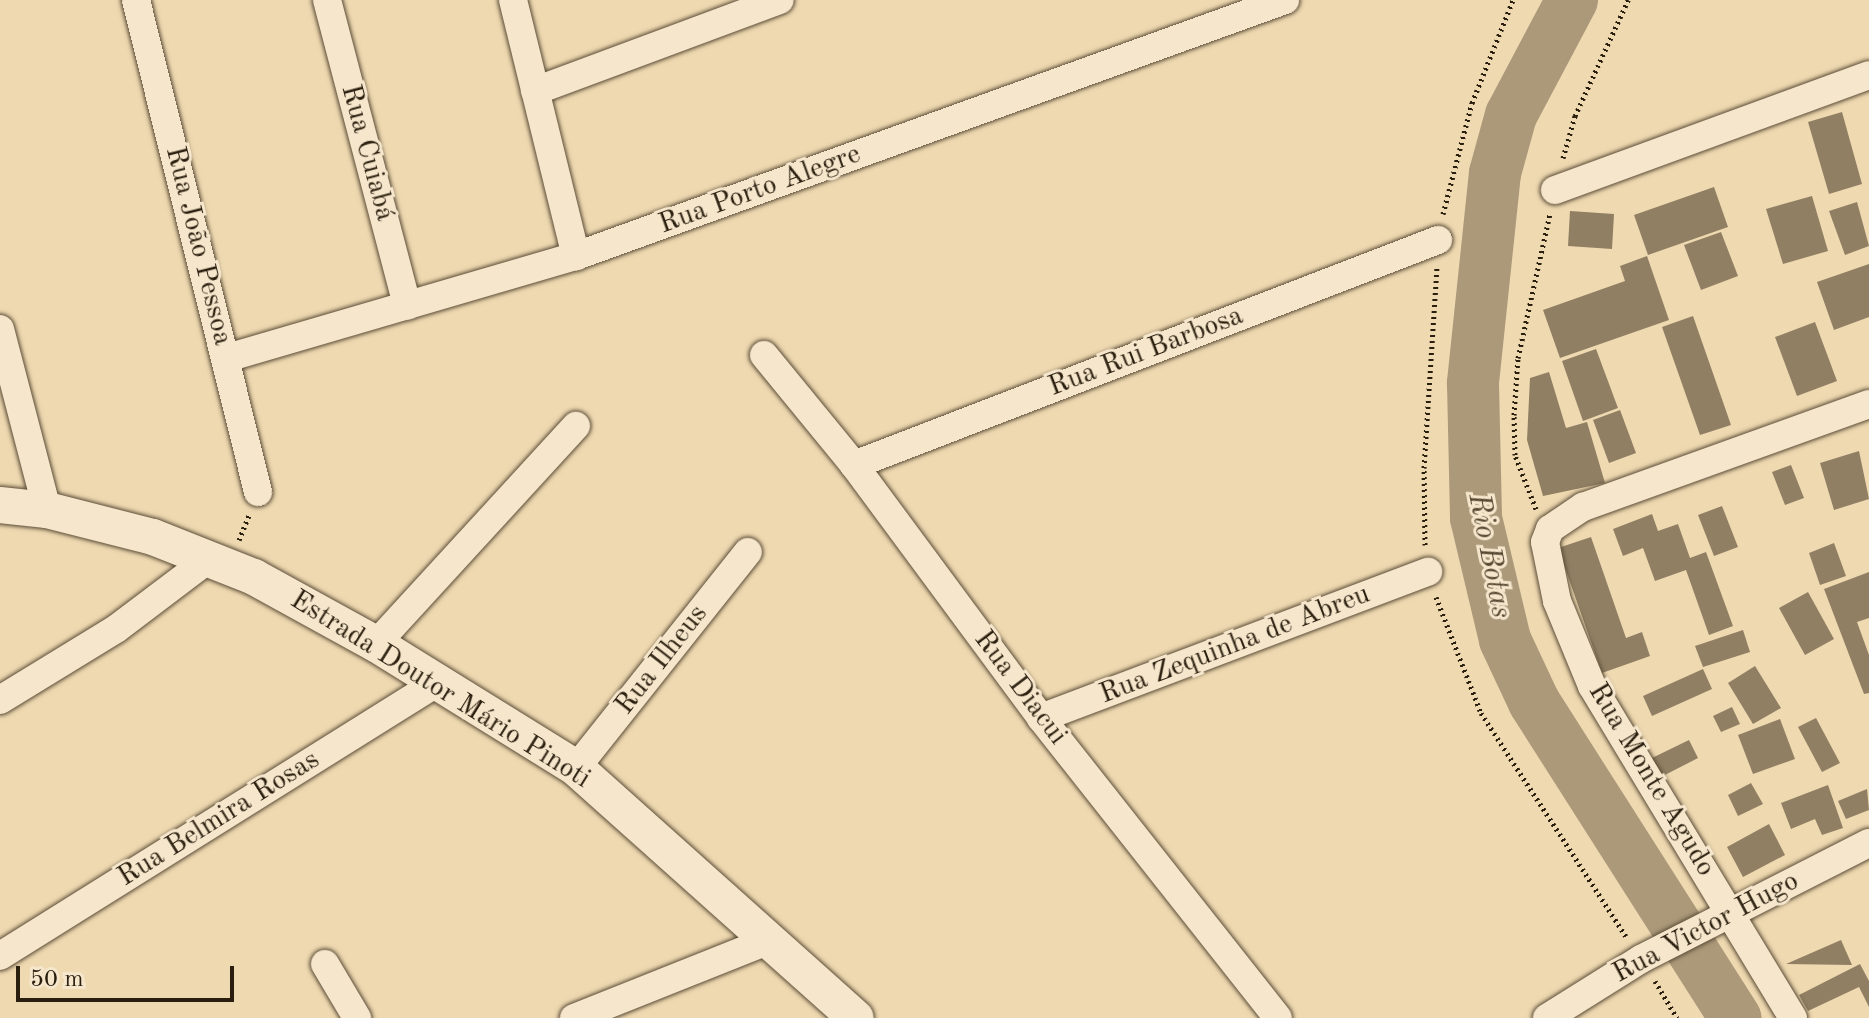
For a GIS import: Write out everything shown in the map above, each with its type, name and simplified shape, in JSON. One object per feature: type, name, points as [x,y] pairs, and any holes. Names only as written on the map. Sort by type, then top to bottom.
[{"type":"street","name":"Rua João Pessoa","points":[[136,0],[258,492]]},
{"type":"street","name":"Rua Cuiabá","points":[[327,0],[407,306]]},
{"type":"street","points":[[513,0],[576,256]]},
{"type":"street","points":[[535,91],[780,0]]},
{"type":"street","name":"Rua Porto Alegre","points":[[227,358],[576,256],[1285,0]]},
{"type":"street","points":[[1555,190],[1869,75]]},
{"type":"street","name":"Rua Rui Barbosa","points":[[854,465],[1438,240]]},
{"type":"street","points":[[0,329],[47,510]]},
{"type":"street","name":"Rua Diacui","points":[[764,355],[854,465],[1041,718],[1278,1018]]},
{"type":"street","points":[[1550,529],[1583,507],[1869,404]]},
{"type":"street","points":[[376,644],[576,426]]},
{"type":"street","name":"Estrada Doutor Mário Pinoti","points":[[0,505],[47,510],[153,537],[219,562],[376,644],[576,768],[856,1018]]},
{"type":"street","name":"Rua Monte Agudo","points":[[1550,529],[1544,556],[1585,672],[1723,918],[1793,1018]]},
{"type":"street","name":"Rua Ilheus","points":[[576,768],[748,552]]},
{"type":"street","points":[[0,700],[219,562]]},
{"type":"street","name":"Rua Zequinha de Abreu","points":[[1041,718],[1428,572]]},
{"type":"street","name":"Rua Belmira Rosas","points":[[0,956],[438,682]]},
{"type":"street","name":"Rua Victor Hugo","points":[[1547,1018],[1652,953],[1869,843]]},
{"type":"street","points":[[574,1018],[770,940]]},
{"type":"street","points":[[325,964],[357,1018]]},
{"type":"path","points":[[1513,0],[1464,129],[1438,240],[1424,468],[1428,572],[1481,713],[1561,833],[1652,953],[1677,1018]]},
{"type":"path","points":[[1550,529],[1532,504],[1515,455],[1518,358],[1555,190],[1575,116],[1628,0]]},
{"type":"path","points":[[219,562],[258,492]]},
{"type":"building","points":[[1842,112],[1862,184],[1829,194],[1808,122]]},
{"type":"building","points":[[1714,187],[1728,227],[1648,255],[1634,215]]},
{"type":"building","points":[[1812,196],[1828,251],[1783,264],[1766,209]]},
{"type":"building","points":[[1857,202],[1869,246],[1845,255],[1829,211]]},
{"type":"building","points":[[1570,211],[1614,214],[1612,249],[1568,246]]},
{"type":"building","points":[[1721,232],[1738,276],[1701,290],[1684,245]]},
{"type":"building","points":[[1647,256],[1669,320],[1560,358],[1543,310],[1625,281],[1620,266]]},
{"type":"building","points":[[1869,264],[1869,317],[1834,330],[1817,282]]},
{"type":"building","points":[[1693,316],[1731,425],[1700,435],[1662,327]]},
{"type":"building","points":[[1815,322],[1837,381],[1797,396],[1775,337]]},
{"type":"building","points":[[1596,349],[1618,408],[1583,421],[1562,361]]},
{"type":"building","points":[[1549,372],[1566,428],[1587,422],[1605,483],[1543,496],[1527,440],[1530,378]]},
{"type":"building","points":[[1620,410],[1636,453],[1609,463],[1593,420]]},
{"type":"building","points":[[1859,451],[1869,499],[1834,510],[1820,463]]},
{"type":"building","points":[[1791,465],[1804,498],[1785,505],[1772,472]]},
{"type":"building","points":[[1722,506],[1738,547],[1714,556],[1698,515]]},
{"type":"building","points":[[1652,514],[1658,531],[1678,524],[1690,558],[1706,552],[1733,626],[1709,635],[1686,570],[1655,581],[1643,548],[1623,556],[1613,529]]},
{"type":"building","points":[[1591,537],[1626,638],[1642,632],[1650,656],[1602,673],[1558,548]]},
{"type":"building","points":[[1834,543],[1846,576],[1820,585],[1809,553]]},
{"type":"building","points":[[1869,572],[1869,618],[1857,622],[1869,655],[1869,693],[1864,694],[1824,589]]},
{"type":"building","points":[[1808,592],[1834,639],[1805,655],[1779,608]]},
{"type":"building","points":[[1743,630],[1750,652],[1703,667],[1695,646]]},
{"type":"building","points":[[1755,666],[1781,708],[1753,724],[1728,683]]},
{"type":"building","points":[[1703,669],[1712,689],[1652,716],[1643,696]]},
{"type":"building","points":[[1732,707],[1740,724],[1721,732],[1713,716]]},
{"type":"building","points":[[1816,718],[1840,763],[1822,772],[1798,727]]},
{"type":"building","points":[[1780,719],[1795,759],[1753,774],[1738,735]]},
{"type":"building","points":[[1689,740],[1698,758],[1661,777],[1652,758]]},
{"type":"building","points":[[1751,783],[1763,804],[1738,816],[1728,795]]},
{"type":"building","points":[[1828,785],[1843,828],[1822,835],[1815,819],[1791,829],[1781,803]]},
{"type":"building","points":[[1867,789],[1869,810],[1846,819],[1838,801]]},
{"type":"building","points":[[1769,824],[1785,855],[1743,877],[1727,847]]},
{"type":"building","points":[[1841,940],[1852,965],[1786,964]]},
{"type":"building","points":[[1860,964],[1869,981],[1869,1007],[1859,987],[1808,1011],[1799,995]]},
{"type":"waterway","name":"Rio Botas","points":[[1572,0],[1511,115],[1495,173],[1473,384],[1476,518],[1505,640],[1534,702],[1735,1018]]}]
